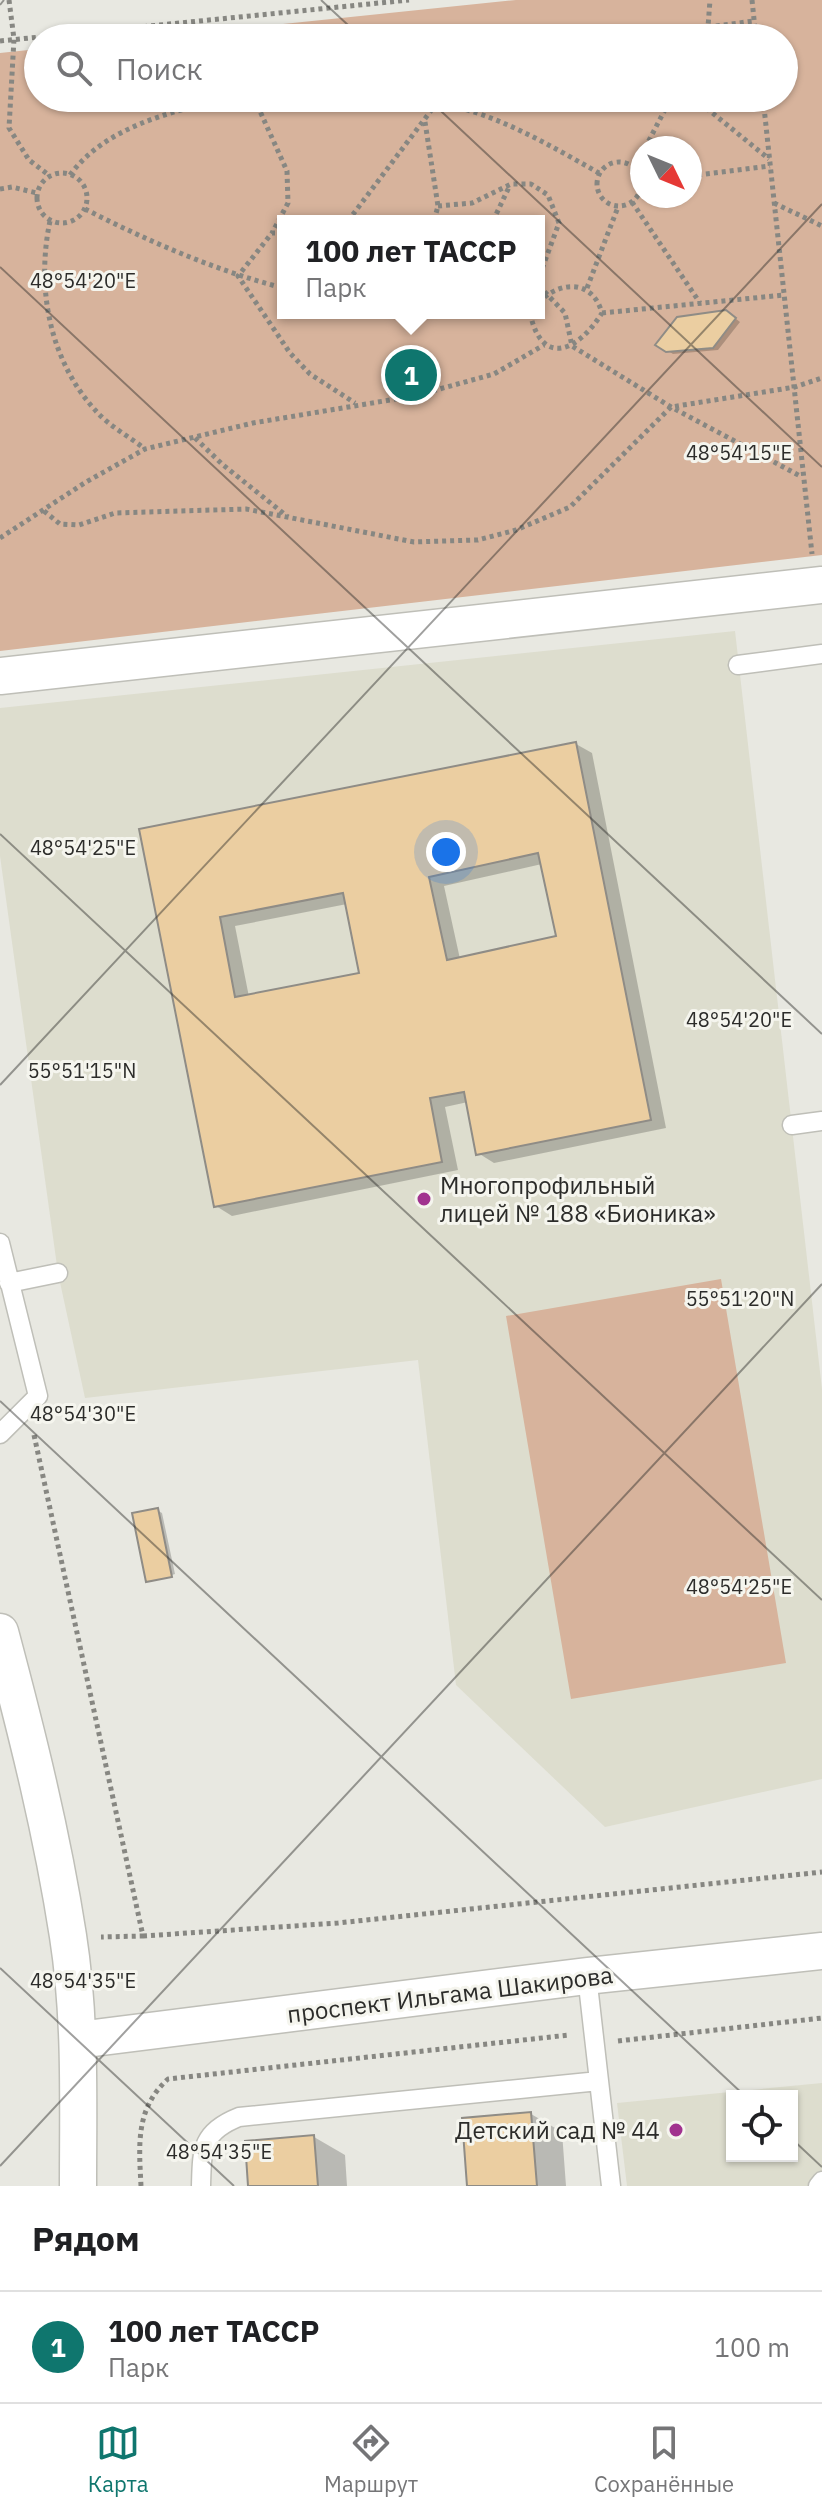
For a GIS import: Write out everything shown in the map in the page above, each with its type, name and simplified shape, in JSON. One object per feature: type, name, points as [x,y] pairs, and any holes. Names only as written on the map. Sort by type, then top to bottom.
[{"type":"street","points":[[0,676],[817,574]]},
{"type":"street","points":[[0,1632],[38,1773],[68,1938],[78,2040],[78,2186]]},
{"type":"street","name":"проспект Ильгама Шакирова","points":[[78,2040],[587,1976],[822,1951]]},
{"type":"lane","points":[[738,665],[822,654]]},
{"type":"lane","points":[[792,1125],[822,1121]]},
{"type":"lane","points":[[0,1243],[38,1396],[0,1434]]},
{"type":"lane","points":[[9,1283],[58,1273]]},
{"type":"lane","points":[[587,1976],[611,2186]]},
{"type":"lane","points":[[201,2186],[204,2149],[209,2136],[219,2125],[239,2117],[599,2081]]},
{"type":"lane","points":[[818,2186],[822,2181]]},
{"type":"path","points":[[9,0],[14,39],[9,128],[29,160],[50,176],[70,175],[85,189],[85,209],[70,222],[50,221],[42,214],[37,193]]},
{"type":"path","points":[[166,24],[409,0]]},
{"type":"path","points":[[708,24],[710,0]]},
{"type":"path","points":[[752,0],[754,24]]},
{"type":"path","points":[[731,24],[754,21]]},
{"type":"path","points":[[0,41],[24,38]]},
{"type":"path","points":[[70,175],[87,153],[122,132],[174,112]]},
{"type":"path","points":[[260,112],[287,171],[288,203],[282,215]]},
{"type":"path","points":[[353,215],[430,112]]},
{"type":"path","points":[[469,112],[540,139],[599,173]]},
{"type":"path","points":[[651,136],[664,112]]},
{"type":"path","points":[[710,112],[770,163]]},
{"type":"path","points":[[765,112],[803,477],[817,574]]},
{"type":"path","points":[[424,121],[438,206],[436,215]]},
{"type":"path","points":[[630,165],[612,163],[599,173],[597,182],[602,199],[618,206],[630,203]]},
{"type":"path","points":[[702,174],[770,163]]},
{"type":"path","points":[[37,193],[50,176]]},
{"type":"path","points":[[438,206],[472,203],[511,184],[531,184],[548,195],[559,223],[545,261]]},
{"type":"path","points":[[496,215],[511,184]]},
{"type":"path","points":[[0,189],[12,187],[37,193]]},
{"type":"path","points":[[774,203],[822,226]]},
{"type":"path","points":[[587,288],[618,206]]},
{"type":"path","points":[[636,208],[700,303]]},
{"type":"path","points":[[85,209],[129,232],[238,276],[277,286]]},
{"type":"path","points":[[50,221],[44,252],[46,297],[59,355],[96,412],[145,449]]},
{"type":"path","points":[[238,276],[277,224]]},
{"type":"path","points":[[272,233],[277,233]]},
{"type":"path","points":[[238,276],[290,353],[310,374],[355,404]]},
{"type":"path","points":[[602,313],[598,300],[587,288],[573,285],[547,294],[565,313],[572,346],[671,407],[803,477]]},
{"type":"path","points":[[531,319],[534,331],[544,345],[559,349],[572,346],[602,313],[784,295]]},
{"type":"path","points":[[0,538],[86,482],[145,449],[355,404],[414,396],[494,374],[544,345]]},
{"type":"path","points":[[44,511],[60,524],[79,525],[115,513],[246,509],[414,542],[478,540],[516,530],[570,507],[671,407],[795,387],[822,378]]},
{"type":"path","points":[[195,437],[222,464],[290,518]]},
{"type":"path","points":[[28,1409],[143,1936]]},
{"type":"path","points":[[68,1938],[338,1923],[822,1872]]},
{"type":"path","points":[[141,2186],[139,2139],[144,2111],[154,2092],[168,2079],[594,2035],[622,2042],[822,2018]]},
{"type":"shaded area","points":[[516,0],[822,0],[822,555],[0,651],[0,53],[24,50],[24,112],[798,112],[798,24],[282,24]]},
{"type":"shaded area","name":"Многопрофильный лицей № 188 «Бионика»","points":[[735,631],[822,1389],[822,1779],[605,1827],[456,1685],[418,1360],[85,1398],[58,1273],[0,856],[0,708]]},
{"type":"shaded area","points":[[721,1279],[786,1663],[571,1699],[506,1316]]},
{"type":"shaded area","name":"Детский сад № 44","points":[[822,2083],[822,2186],[627,2186],[617,2103],[726,2092],[726,2162],[798,2162],[798,2090],[750,2090]]},
{"type":"building","points":[[726,310],[736,318],[713,348],[666,352],[655,345],[677,317]]},
{"type":"building","points":[[576,742],[651,1120],[476,1155],[464,1092],[430,1098],[442,1162],[214,1207],[139,829]],"holes":[[[538,853],[556,936],[447,960],[429,877]],[[343,893],[359,973],[235,997],[220,917]]]},
{"type":"building","points":[[158,1508],[172,1577],[146,1582],[132,1513]]},
{"type":"building","points":[[531,2112],[537,2186],[467,2186],[462,2118]]},
{"type":"building","points":[[314,2135],[318,2186],[248,2186],[245,2141]]},
{"type":"place","name":"100 лет ТАССР","points":[[411,375]]},
{"type":"place","name":"Многопрофильный лицей № 188 «Бионика»","points":[[424,1199]]},
{"type":"place","name":"Детский сад № 44","points":[[676,2130]]}]
